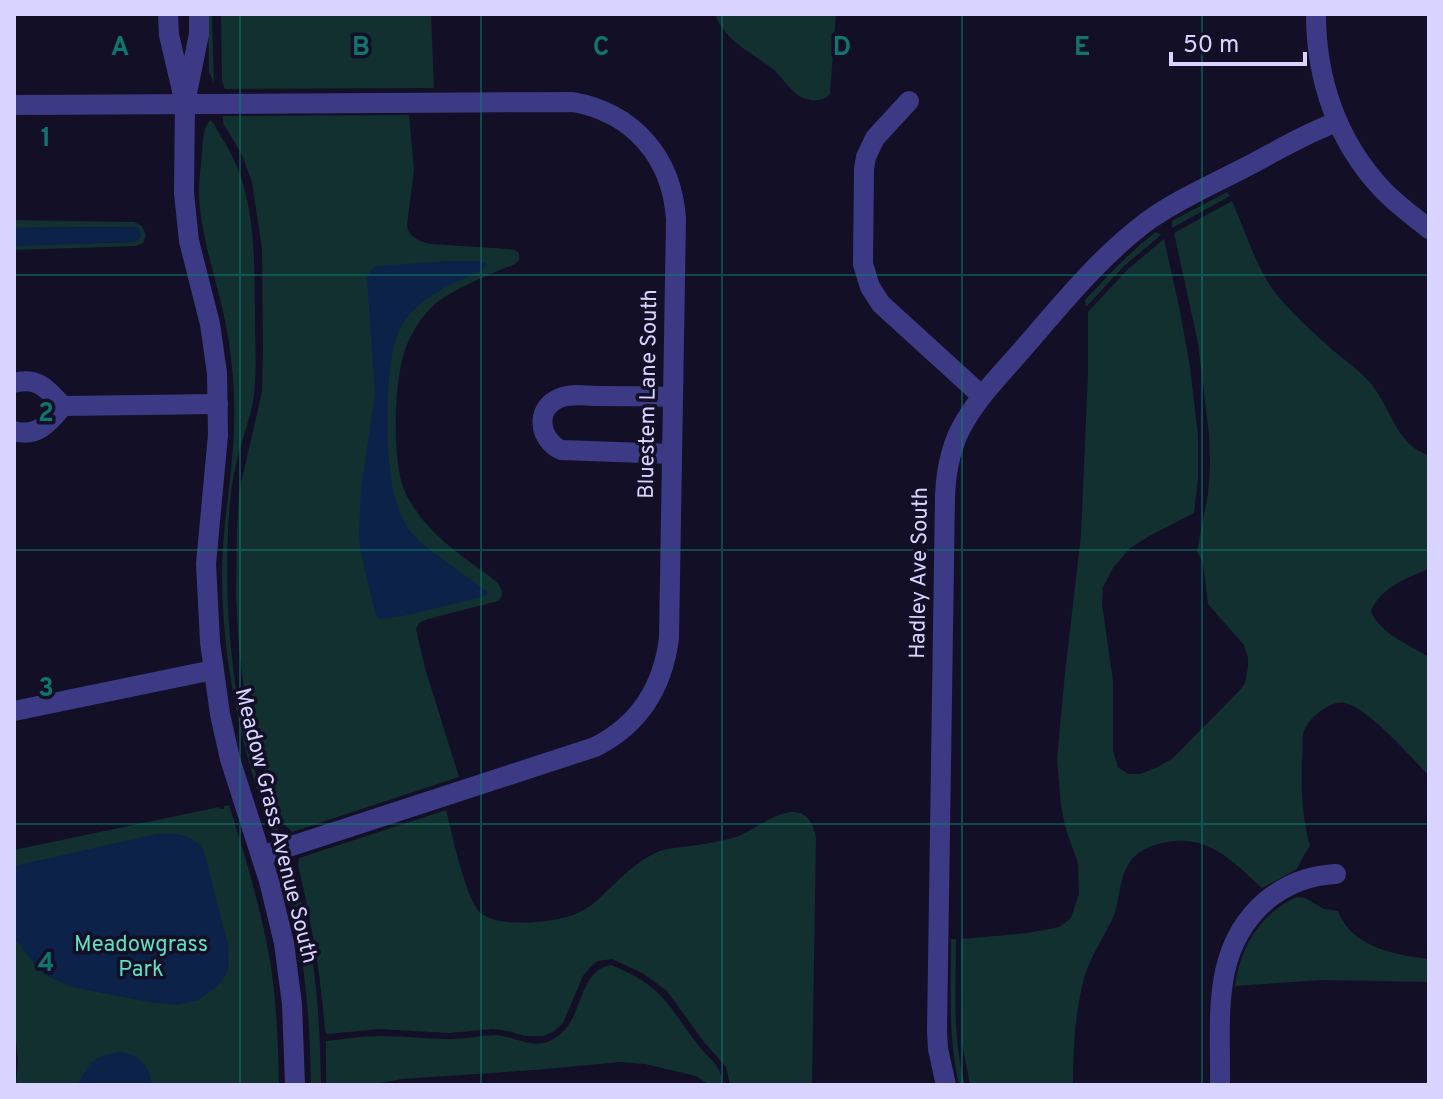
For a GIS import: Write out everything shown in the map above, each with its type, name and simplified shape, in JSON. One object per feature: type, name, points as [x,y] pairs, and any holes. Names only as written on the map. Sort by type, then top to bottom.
[{"type":"street","name":"Meadow Grass Avenue South","points":[[168,14],[169,35],[185,103]]},
{"type":"street","name":"Meadow Grass Avenue South","points":[[199,14],[199,34],[185,103],[184,193],[194,264],[214,346],[218,404],[206,564],[209,629],[220,714],[230,759],[281,930],[292,1004],[295,1085]]},
{"type":"street","points":[[1316,14],[1321,75],[1337,122],[1350,147],[1387,194],[1429,229]]},
{"type":"street","name":"Bluestem Lane South","points":[[14,105],[557,101],[585,104],[613,115],[638,134],[663,167],[672,191],[676,219],[668,646],[654,692],[629,724],[607,741],[579,753],[261,856]]},
{"type":"street","points":[[909,101],[878,135],[866,157],[863,175],[864,269],[873,293],[886,310],[982,396]]},
{"type":"street","name":"Hadley Ave South","points":[[946,1085],[937,1032],[945,496],[954,444],[964,422],[982,396],[1076,289],[1142,226],[1308,134],[1337,122]]},
{"type":"street","points":[[14,383],[24,380],[40,384],[63,406]]},
{"type":"street","points":[[672,454],[561,450],[546,438],[542,420],[550,403],[567,396],[673,397]]},
{"type":"street","points":[[14,431],[27,434],[38,430],[63,406],[218,404]]},
{"type":"street","points":[[14,711],[213,670]]},
{"type":"street","points":[[1220,1085],[1222,986],[1225,963],[1233,942],[1252,914],[1279,891],[1305,879],[1336,874]]},
{"type":"green space","points":[[208,14],[212,14],[214,84],[209,72]]},
{"type":"green space","points":[[221,14],[431,14],[434,88],[225,89],[222,82]]},
{"type":"green space","points":[[715,14],[836,14],[830,94],[817,100],[797,95],[774,70],[732,39]]},
{"type":"green space","points":[[409,115],[414,170],[407,225],[409,233],[430,244],[509,249],[519,253],[515,264],[446,296],[422,319],[410,337],[402,361],[396,417],[399,473],[410,501],[432,530],[497,582],[502,594],[498,601],[428,619],[419,623],[416,629],[459,777],[292,832],[273,800],[260,755],[244,690],[239,648],[236,594],[239,492],[262,392],[262,249],[252,182],[242,155],[223,123],[223,116]]},
{"type":"green space","points":[[210,120],[241,177],[251,222],[255,385],[231,496],[228,607],[242,722],[251,760],[278,833],[268,823],[249,762],[234,701],[225,638],[222,558],[234,408],[227,330],[199,203],[203,136]]},
{"type":"green space","points":[[1227,192],[1230,196],[1172,228],[1172,221]]},
{"type":"green space","points":[[1232,201],[1256,259],[1274,291],[1311,331],[1368,380],[1409,444],[1429,455],[1429,569],[1388,590],[1371,611],[1380,626],[1429,657],[1429,776],[1389,735],[1355,707],[1339,703],[1322,710],[1308,723],[1303,734],[1303,803],[1310,846],[1297,869],[1262,888],[1227,857],[1202,844],[1172,841],[1142,851],[1132,859],[1124,873],[1115,913],[1085,975],[1075,1030],[1073,1085],[970,1085],[962,1043],[961,939],[1059,927],[1071,918],[1079,894],[1078,863],[1061,806],[1057,759],[1081,535],[1088,312],[1128,269],[1164,239],[1190,367],[1198,435],[1198,479],[1194,513],[1130,548],[1113,568],[1103,587],[1102,604],[1113,681],[1113,751],[1118,767],[1128,774],[1140,774],[1173,758],[1245,683],[1248,658],[1244,645],[1208,604],[1203,563],[1197,551],[1208,494],[1209,434],[1198,343],[1174,233]]},
{"type":"green space","points":[[14,220],[134,222],[142,226],[146,235],[143,243],[136,246],[14,250],[14,246],[25,245],[134,242],[136,227],[14,228]]},
{"type":"green space","points":[[1156,232],[1161,235],[1124,266],[1086,307],[1085,300]]},
{"type":"green space","name":"Meadowgrass Park","points":[[229,805],[267,946],[276,1011],[279,1085],[16,1085],[14,850],[219,807],[224,809]]},
{"type":"green space","points":[[446,810],[465,882],[476,907],[488,917],[516,923],[552,920],[581,912],[634,867],[662,850],[736,837],[787,813],[807,817],[816,838],[812,1085],[730,1085],[726,1067],[667,991],[644,974],[612,959],[592,965],[583,976],[563,1023],[543,1036],[525,1036],[493,1029],[449,1033],[380,1029],[327,1034],[299,858]]},
{"type":"green space","points":[[298,889],[316,987],[321,1085],[311,1085],[306,989],[289,894]]},
{"type":"green space","points":[[1297,897],[1324,909],[1338,911],[1353,933],[1376,947],[1429,959],[1429,982],[1322,980],[1235,986],[1242,958],[1254,933],[1273,912]]},
{"type":"green space","points":[[951,939],[956,939],[956,1031],[965,1085],[959,1085],[953,1049]]},
{"type":"green space","points":[[611,965],[641,980],[662,997],[717,1066],[723,1085],[709,1085],[696,1076],[645,1064],[621,1062],[402,1079],[371,1085],[326,1085],[326,1041],[374,1036],[450,1039],[493,1035],[533,1043],[547,1042],[568,1025],[591,978],[599,969]]},
{"type":"water","points":[[136,227],[141,235],[134,242],[14,246],[14,228]]},
{"type":"water","points":[[481,261],[487,264],[483,270],[428,298],[402,325],[391,360],[387,411],[389,463],[398,507],[412,534],[489,593],[383,619],[378,618],[375,612],[359,535],[361,489],[375,394],[367,278],[377,266]]},
{"type":"water","points":[[157,834],[184,836],[195,841],[204,851],[228,945],[226,975],[199,1000],[177,1005],[71,987],[42,973],[14,938],[14,866]]},
{"type":"water","points":[[119,1052],[133,1055],[142,1062],[149,1072],[152,1085],[78,1085],[93,1061]]}]
